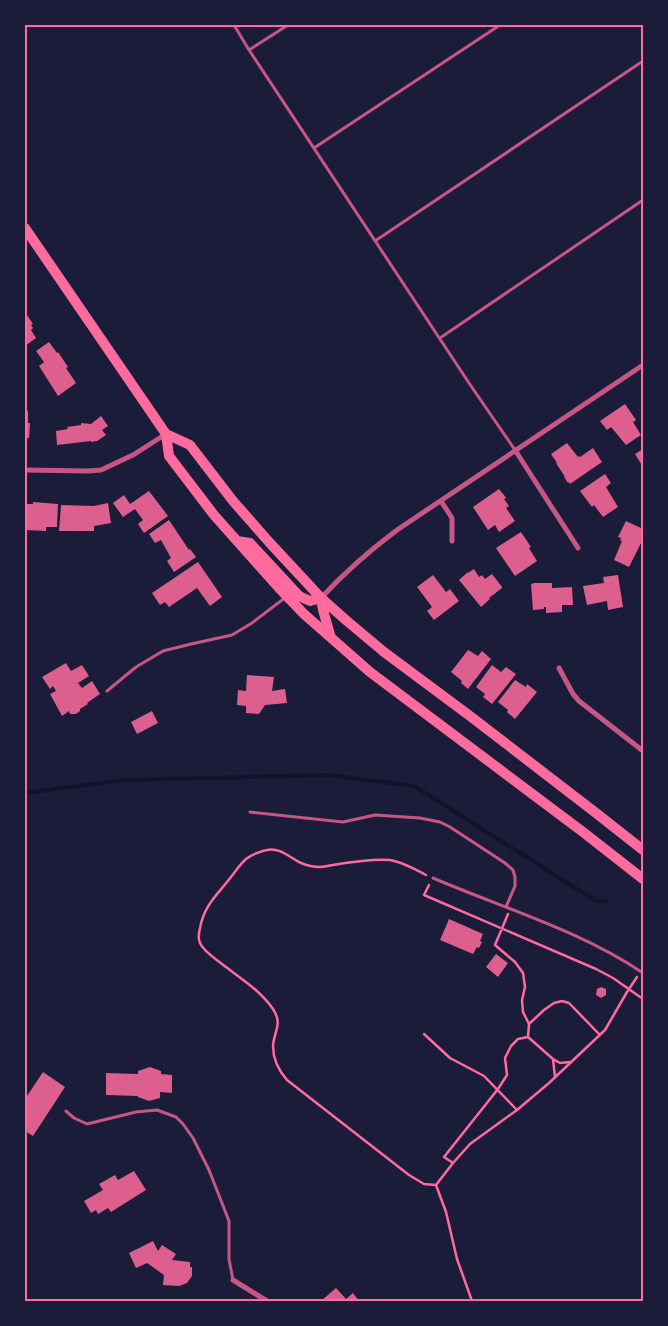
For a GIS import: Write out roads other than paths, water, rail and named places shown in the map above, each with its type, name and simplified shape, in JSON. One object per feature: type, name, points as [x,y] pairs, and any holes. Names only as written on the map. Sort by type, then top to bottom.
[{"type":"main road","points":[[25,228],[166,434],[169,456],[214,515],[287,596],[370,672],[496,766],[643,880]]},
{"type":"main road","points":[[166,434],[190,445],[233,501],[321,598],[384,652],[533,764],[643,850]]},
{"type":"main road","points":[[237,541],[250,543],[299,596],[310,601],[321,598]]},
{"type":"main road","points":[[321,598],[325,620],[332,639]]},
{"type":"street","points":[[321,598],[343,574],[397,530],[642,367]]},
{"type":"street","points":[[25,470],[101,470],[133,455],[166,434]]},
{"type":"street","points":[[515,450],[578,548]]},
{"type":"street","points":[[440,501],[452,518],[452,541]]},
{"type":"street","points":[[559,668],[573,694],[579,701],[643,752]]},
{"type":"street","points":[[233,1280],[267,1301]]},
{"type":"lane","points":[[234,25],[375,241],[515,450]]},
{"type":"lane","points":[[249,50],[288,25]]},
{"type":"lane","points":[[314,148],[500,25]]},
{"type":"lane","points":[[375,241],[643,61]]},
{"type":"lane","points":[[440,338],[643,200]]},
{"type":"lane","points":[[107,692],[136,667],[163,651],[232,635],[252,623],[287,596]]},
{"type":"lane","points":[[250,812],[343,822],[375,815],[420,818],[440,822],[513,870],[515,886],[508,908]]},
{"type":"lane","points":[[433,878],[574,934],[627,962],[642,973]]},
{"type":"lane","points":[[66,1111],[74,1118],[87,1124],[129,1114],[157,1110],[176,1117],[183,1124],[193,1138],[209,1170],[229,1221],[229,1259],[233,1280]]},
{"type":"waterway","points":[[25,793],[124,780],[329,775],[414,786],[596,901],[607,901]]}]
